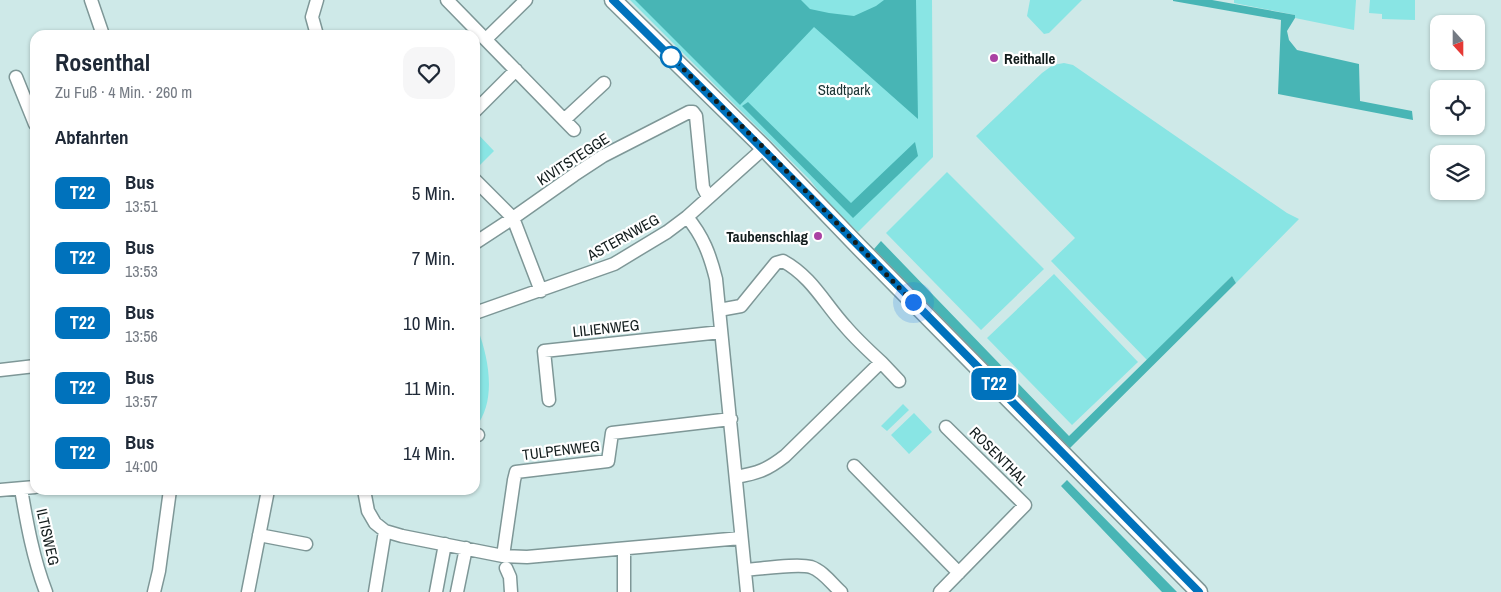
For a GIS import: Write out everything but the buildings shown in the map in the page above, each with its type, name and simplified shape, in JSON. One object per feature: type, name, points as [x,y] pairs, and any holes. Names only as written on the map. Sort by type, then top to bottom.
[{"type":"main road","points":[[613,0],[764,148],[1199,592]]},
{"type":"street","points":[[91,0],[101,30]]},
{"type":"street","points":[[316,30],[312,17],[317,0]]},
{"type":"street","points":[[447,0],[477,30]]},
{"type":"street","points":[[486,39],[526,0]]},
{"type":"street","points":[[480,33],[574,130]]},
{"type":"street","points":[[480,106],[516,70]]},
{"type":"street","points":[[16,77],[30,112]]},
{"type":"street","points":[[564,120],[604,83]]},
{"type":"street","name":"KIVITSTEGGE","points":[[480,240],[603,156],[689,112],[693,112],[696,116],[703,187],[708,198]]},
{"type":"street","name":"ASTERNWEG","points":[[480,312],[614,264],[667,232],[687,217],[764,148]]},
{"type":"street","points":[[480,185],[513,218],[541,290]]},
{"type":"street","points":[[687,217],[699,232],[708,251],[716,279],[747,592]]},
{"type":"street","points":[[719,310],[741,306],[776,263],[784,261],[793,266],[814,285],[844,326],[899,381]]},
{"type":"street","name":"LILIENWEG","points":[[549,400],[544,351],[721,332]]},
{"type":"street","points":[[736,477],[758,474],[770,468],[785,456],[881,362]]},
{"type":"street","points":[[0,370],[30,367]]},
{"type":"street","name":"TULPENWEG","points":[[504,562],[516,472],[608,461],[612,433],[730,420]]},
{"type":"street","name":"ROSENTHAL","points":[[940,592],[1026,506],[946,427]]},
{"type":"street","points":[[854,466],[958,573]]},
{"type":"street","points":[[0,490],[30,488]]},
{"type":"street","name":"ILTISWEG","points":[[21,489],[36,568],[46,592]]},
{"type":"street","points":[[154,592],[159,571],[169,495]]},
{"type":"street","points":[[248,592],[267,495]]},
{"type":"street","points":[[365,495],[368,511],[375,523],[386,531],[466,548],[504,562],[527,558],[741,538]]},
{"type":"street","points":[[375,592],[386,531]]},
{"type":"street","points":[[259,535],[306,544]]},
{"type":"street","points":[[436,592],[445,544]]},
{"type":"street","points":[[457,592],[466,548]]},
{"type":"street","points":[[624,549],[624,592]]},
{"type":"street","points":[[504,562],[510,577],[511,592]]},
{"type":"street","points":[[745,570],[798,566],[811,567],[821,572],[841,592]]},
{"type":"green space","name":"Stadtpark","points":[[630,0],[932,0],[933,157],[858,232],[827,202],[810,180]]},
{"type":"green space","points":[[1030,0],[1082,0],[1049,33],[1044,34],[1027,16]]},
{"type":"green space","points":[[1234,0],[1356,0],[1354,30],[1295,18],[1295,15],[1234,3]]},
{"type":"green space","points":[[1370,0],[1415,0],[1415,20],[1382,19],[1382,14],[1369,13]]},
{"type":"green space","points":[[1064,63],[1073,65],[1287,213],[1299,219],[1236,283],[1232,276],[1147,360],[1051,261],[1075,238],[976,136],[1042,73],[1053,65]]},
{"type":"green space","points":[[480,136],[494,151],[480,165]]},
{"type":"green space","points":[[947,172],[1044,269],[981,330],[886,233]]},
{"type":"green space","points":[[1054,274],[1138,362],[1072,425],[987,338]]},
{"type":"green space","points":[[480,336],[488,367],[489,380],[489,393],[480,421]]},
{"type":"green space","points":[[903,404],[909,410],[887,431],[881,426]]},
{"type":"green space","points":[[914,413],[932,432],[909,454],[891,435]]},
{"type":"shaded area","points":[[635,0],[801,0],[810,9],[854,16],[876,6],[884,0],[916,0],[918,119],[814,27],[740,105]]},
{"type":"shaded area","points":[[1173,0],[1212,0],[1295,15],[1287,31],[1289,40],[1297,50],[1359,64],[1360,101],[1412,111],[1413,120],[1278,94],[1281,20]]},
{"type":"shaded area","points":[[748,102],[851,203],[915,142],[918,156],[853,218],[742,106]]},
{"type":"shaded area","points":[[881,241],[1069,436],[1232,276],[1236,283],[1070,448],[874,249]]},
{"type":"shaded area","points":[[1067,480],[1177,592],[1162,592],[1061,486]]},
{"type":"bus line","name":"T22","points":[[613,0],[764,148],[1199,592]]},
{"type":"place","name":"Reithalle","points":[[994,58]]},
{"type":"place","name":"Taubenschlag","points":[[818,236]]},
{"type":"route","points":[[671,57],[668,54],[764,148],[913,302]]}]
